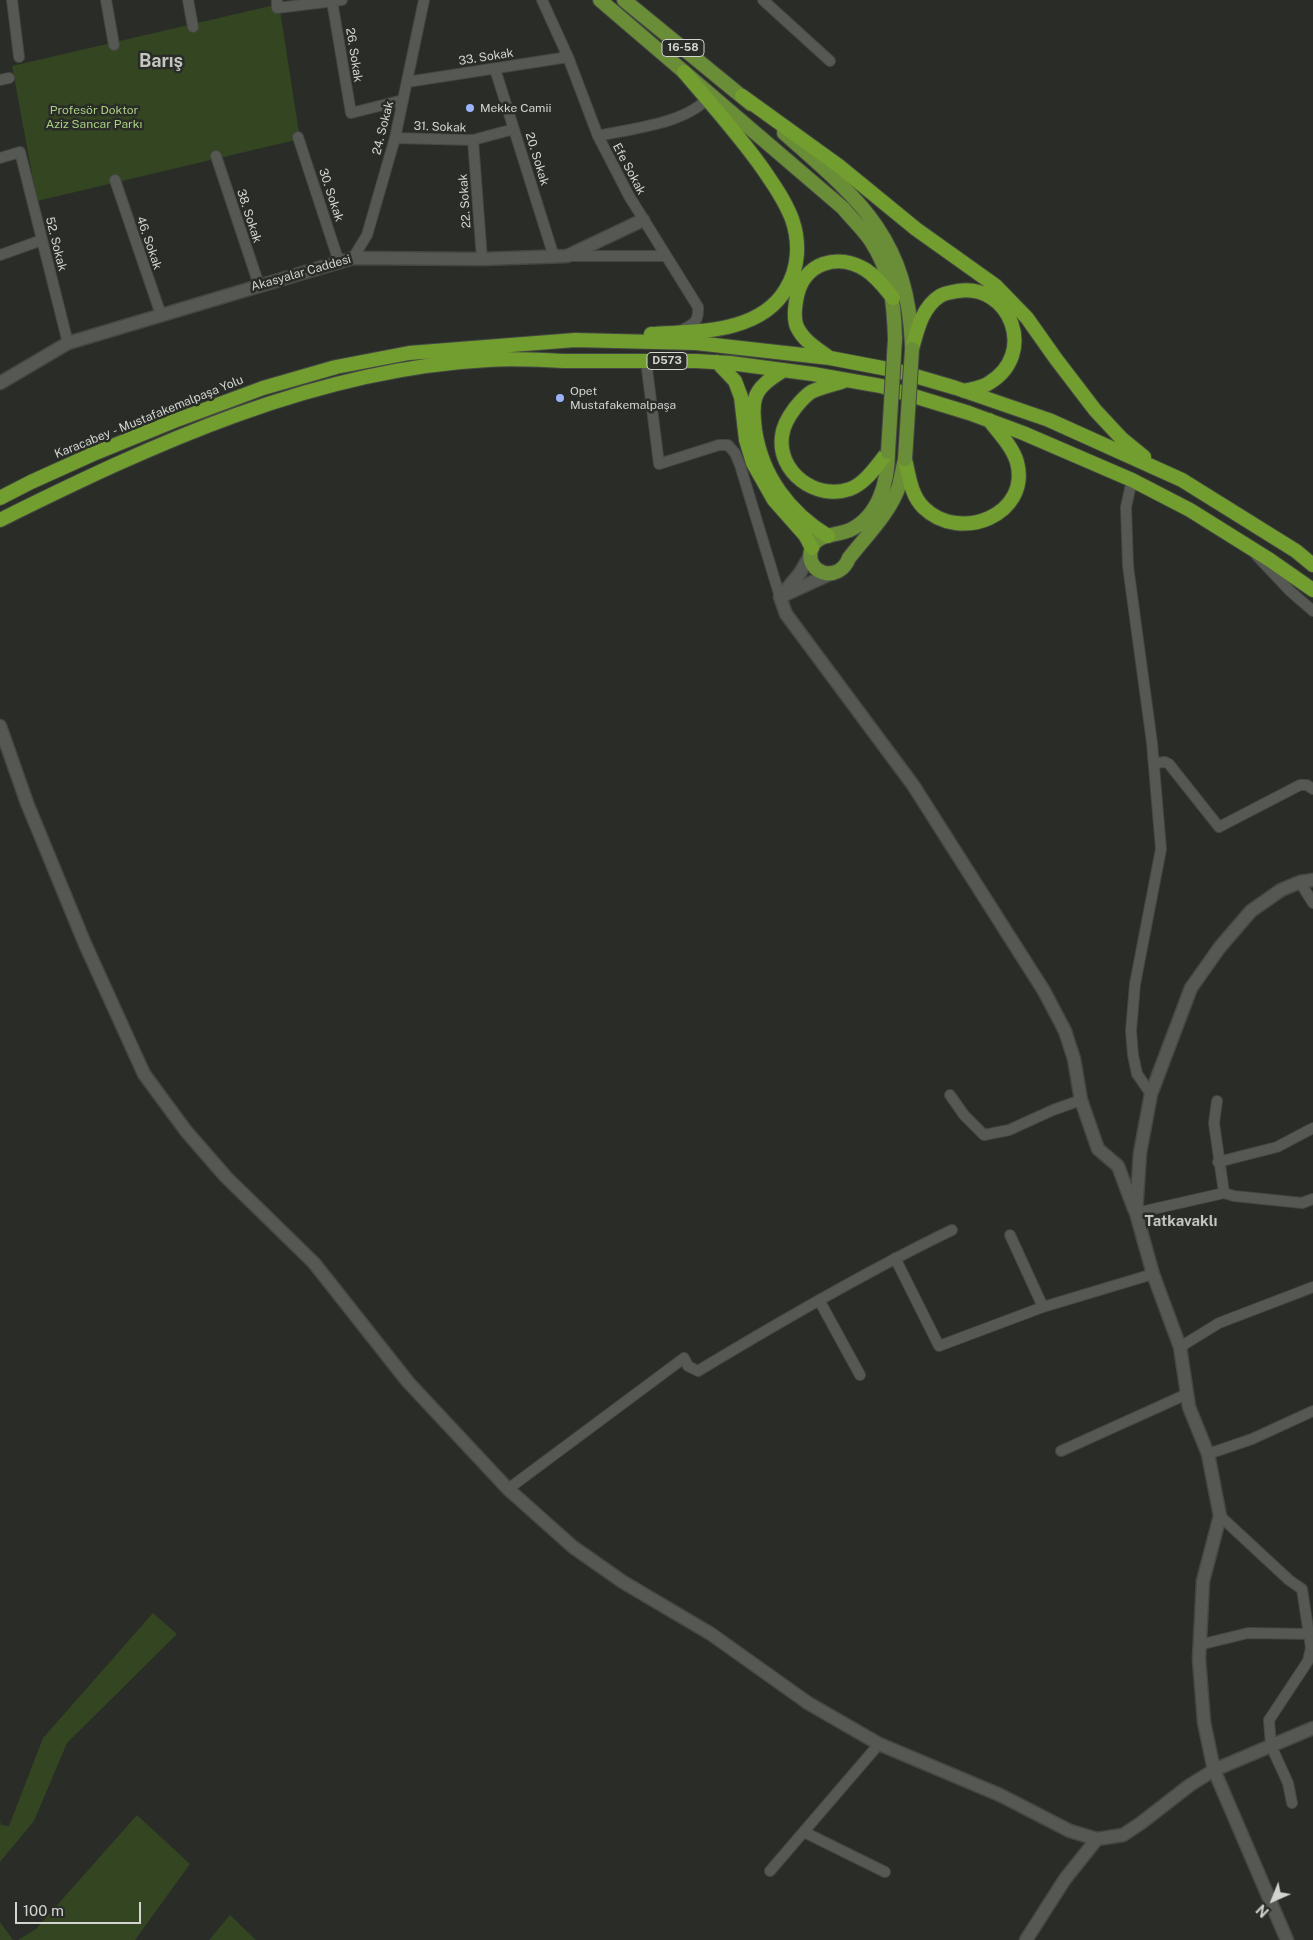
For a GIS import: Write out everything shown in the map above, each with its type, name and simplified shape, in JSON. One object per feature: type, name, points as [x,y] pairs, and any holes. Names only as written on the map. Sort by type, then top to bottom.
[{"type":"highway","points":[[576,340],[715,330],[736,325],[769,309],[782,296],[790,283],[797,254],[792,219],[778,191],[741,138],[709,97],[684,72]]},
{"type":"highway","points":[[742,96],[839,166],[916,229],[996,286],[1027,318],[1095,410],[1122,439],[1158,469]]},
{"type":"highway","points":[[830,358],[809,342],[796,326],[794,310],[796,298],[800,283],[806,274],[818,265],[848,263],[864,269],[878,279],[892,298]]},
{"type":"highway","points":[[912,350],[919,326],[927,310],[938,297],[948,293],[974,290],[990,297],[1008,314],[1013,327],[1015,343],[1012,358],[1002,374],[988,384],[964,391]]},
{"type":"highway","name":"Karacabey - Mustafakemalpaşa Yolu","points":[[0,498],[84,458],[174,421],[263,388],[336,367],[409,353],[576,340],[696,343],[830,358],[898,371],[1049,420],[1182,480],[1296,551],[1313,565]]},
{"type":"highway","name":"D573","points":[[0,520],[139,453],[241,412],[353,380],[420,367],[489,360],[717,362],[784,370],[881,386],[1023,433],[1132,480],[1190,510],[1250,547],[1313,590]]},
{"type":"highway","points":[[717,362],[734,381],[741,397],[746,440],[753,463],[774,500],[805,535],[811,551]]},
{"type":"highway","points":[[784,370],[762,387],[755,398],[754,419],[758,446],[764,467],[778,491],[806,521],[829,536]]},
{"type":"highway","points":[[845,380],[811,392],[787,418],[782,436],[783,453],[790,470],[804,483],[818,490],[833,492],[849,489],[862,483],[888,452]]},
{"type":"highway","points":[[905,459],[913,491],[923,507],[938,519],[954,524],[969,524],[997,515],[1016,492],[1019,478],[1017,461],[1007,442],[988,420]]},
{"type":"main road","name":"16-58","points":[[600,0],[684,72]]},
{"type":"main road","name":"16-58","points":[[624,0],[742,96]]},
{"type":"main road","points":[[709,97],[843,208],[871,240],[885,267],[892,298],[896,339],[888,472],[883,493],[872,511],[852,529],[819,539],[811,551],[812,560],[818,570],[830,574],[842,569],[848,558],[879,522],[898,487],[905,459],[912,350],[911,323],[906,292],[897,263],[882,233],[864,207],[841,183],[742,96]]},
{"type":"main road","points":[[829,536],[842,540],[846,545],[848,558]]},
{"type":"street","points":[[12,0],[19,57]]},
{"type":"street","points":[[106,0],[114,45]]},
{"type":"street","points":[[188,0],[193,27]]},
{"type":"street","name":"24. Sokak","points":[[353,258],[367,235],[395,138],[424,0]]},
{"type":"street","name":"Efe Sokak","points":[[542,0],[568,57],[598,136],[643,220],[698,307],[699,316],[696,322],[679,332]]},
{"type":"street","points":[[763,0],[830,61]]},
{"type":"street","points":[[277,4],[337,1]]},
{"type":"street","name":"26. Sokak","points":[[337,1],[350,113],[403,100]]},
{"type":"street","name":"33. Sokak","points":[[407,82],[568,57]]},
{"type":"street","name":"20. Sokak","points":[[495,69],[554,257]]},
{"type":"street","points":[[598,136],[676,119],[693,111],[709,97]]},
{"type":"street","name":"31. Sokak","points":[[395,138],[473,140],[514,129]]},
{"type":"street","name":"30. Sokak","points":[[298,137],[339,262]]},
{"type":"street","name":"22. Sokak","points":[[473,140],[482,259]]},
{"type":"street","name":"52. Sokak","points":[[0,158],[20,152],[68,343]]},
{"type":"street","name":"38. Sokak","points":[[216,156],[259,284]]},
{"type":"street","name":"46. Sokak","points":[[115,180],[160,315]]},
{"type":"street","name":"Akasyalar Caddesi","points":[[0,383],[68,343],[259,284],[353,258],[482,259],[568,256],[643,220]]},
{"type":"street","points":[[0,255],[42,240]]},
{"type":"street","points":[[568,256],[665,256]]},
{"type":"street","points":[[646,361],[659,464],[719,445],[728,445],[735,453],[786,614],[913,785],[1044,991],[1065,1031],[1074,1060],[1081,1100],[1098,1149],[1118,1166],[1136,1213],[1154,1274],[1180,1347],[1189,1408],[1208,1454],[1220,1516],[1202,1582],[1199,1659],[1204,1722],[1214,1770],[1287,1940]]},
{"type":"street","points":[[1132,480],[1126,507],[1128,566],[1154,763],[1162,849],[1135,984],[1131,1030],[1137,1074],[1151,1094]]},
{"type":"street","points":[[1250,547],[1290,591],[1313,611]]},
{"type":"street","points":[[780,597],[800,573],[811,551]]},
{"type":"street","points":[[780,597],[830,574]]},
{"type":"street","points":[[0,726],[27,803],[85,944],[144,1074],[186,1131],[226,1177],[314,1264],[408,1382],[508,1489],[573,1547],[623,1582],[711,1634],[808,1703],[879,1744],[1000,1795],[1070,1830],[1097,1839],[1123,1836],[1214,1770],[1313,1728]]},
{"type":"street","points":[[1154,763],[1163,761],[1169,764],[1219,826],[1300,785],[1307,785],[1313,789]]},
{"type":"street","points":[[1136,1213],[1140,1153],[1151,1094],[1191,988],[1220,947],[1251,911],[1281,890],[1307,881],[1313,903]]},
{"type":"street","points":[[950,1095],[964,1115],[984,1135],[1009,1130],[1053,1110],[1081,1100]]},
{"type":"street","points":[[1217,1101],[1214,1123],[1218,1162],[1224,1193]]},
{"type":"street","points":[[1218,1162],[1277,1147],[1313,1128]]},
{"type":"street","points":[[1136,1213],[1224,1193],[1234,1196],[1302,1203],[1313,1199]]},
{"type":"street","points":[[508,1489],[684,1358],[688,1366],[698,1371],[818,1300],[895,1258],[952,1230]]},
{"type":"street","points":[[1010,1235],[1043,1307]]},
{"type":"street","points":[[895,1258],[939,1346],[1043,1307],[1154,1274]]},
{"type":"street","points":[[1180,1347],[1219,1322],[1313,1287]]},
{"type":"street","points":[[818,1300],[860,1375]]},
{"type":"street","points":[[1061,1451],[1187,1394]]},
{"type":"street","points":[[1208,1454],[1252,1439],[1313,1411]]},
{"type":"street","points":[[1220,1516],[1289,1580],[1302,1589],[1311,1648],[1308,1661],[1269,1720],[1271,1746],[1288,1783],[1292,1803]]},
{"type":"street","points":[[1302,1589],[1313,1586]]},
{"type":"street","points":[[1199,1645],[1248,1633],[1309,1634]]},
{"type":"street","points":[[770,1871],[879,1744]]},
{"type":"street","points":[[804,1832],[886,1872]]},
{"type":"street","points":[[1026,1940],[1065,1879],[1097,1839]]},
{"type":"green space","name":"Profesör Doktor Aziz Sancar Parkı","points":[[279,4],[300,139],[37,201],[12,66]]},
{"type":"green space","points":[[153,1613],[177,1634],[67,1743],[34,1821],[0,1862],[0,1820],[1,1825],[9,1826],[43,1738]]},
{"type":"green space","points":[[137,1815],[190,1864],[135,1940],[18,1940],[36,1929]]},
{"type":"green space","points":[[230,1915],[256,1940],[209,1940]]},
{"type":"green space","points":[[0,1922],[13,1940],[0,1940]]},
{"type":"place","name":"Mekke Camii","points":[[470,108]]},
{"type":"place","name":"Opet Mustafakemalpaşa","points":[[560,398]]},
{"type":"district","name":"Barış","points":[[161,61]]},
{"type":"district","name":"Tatkavaklı","points":[[1181,1221]]}]
